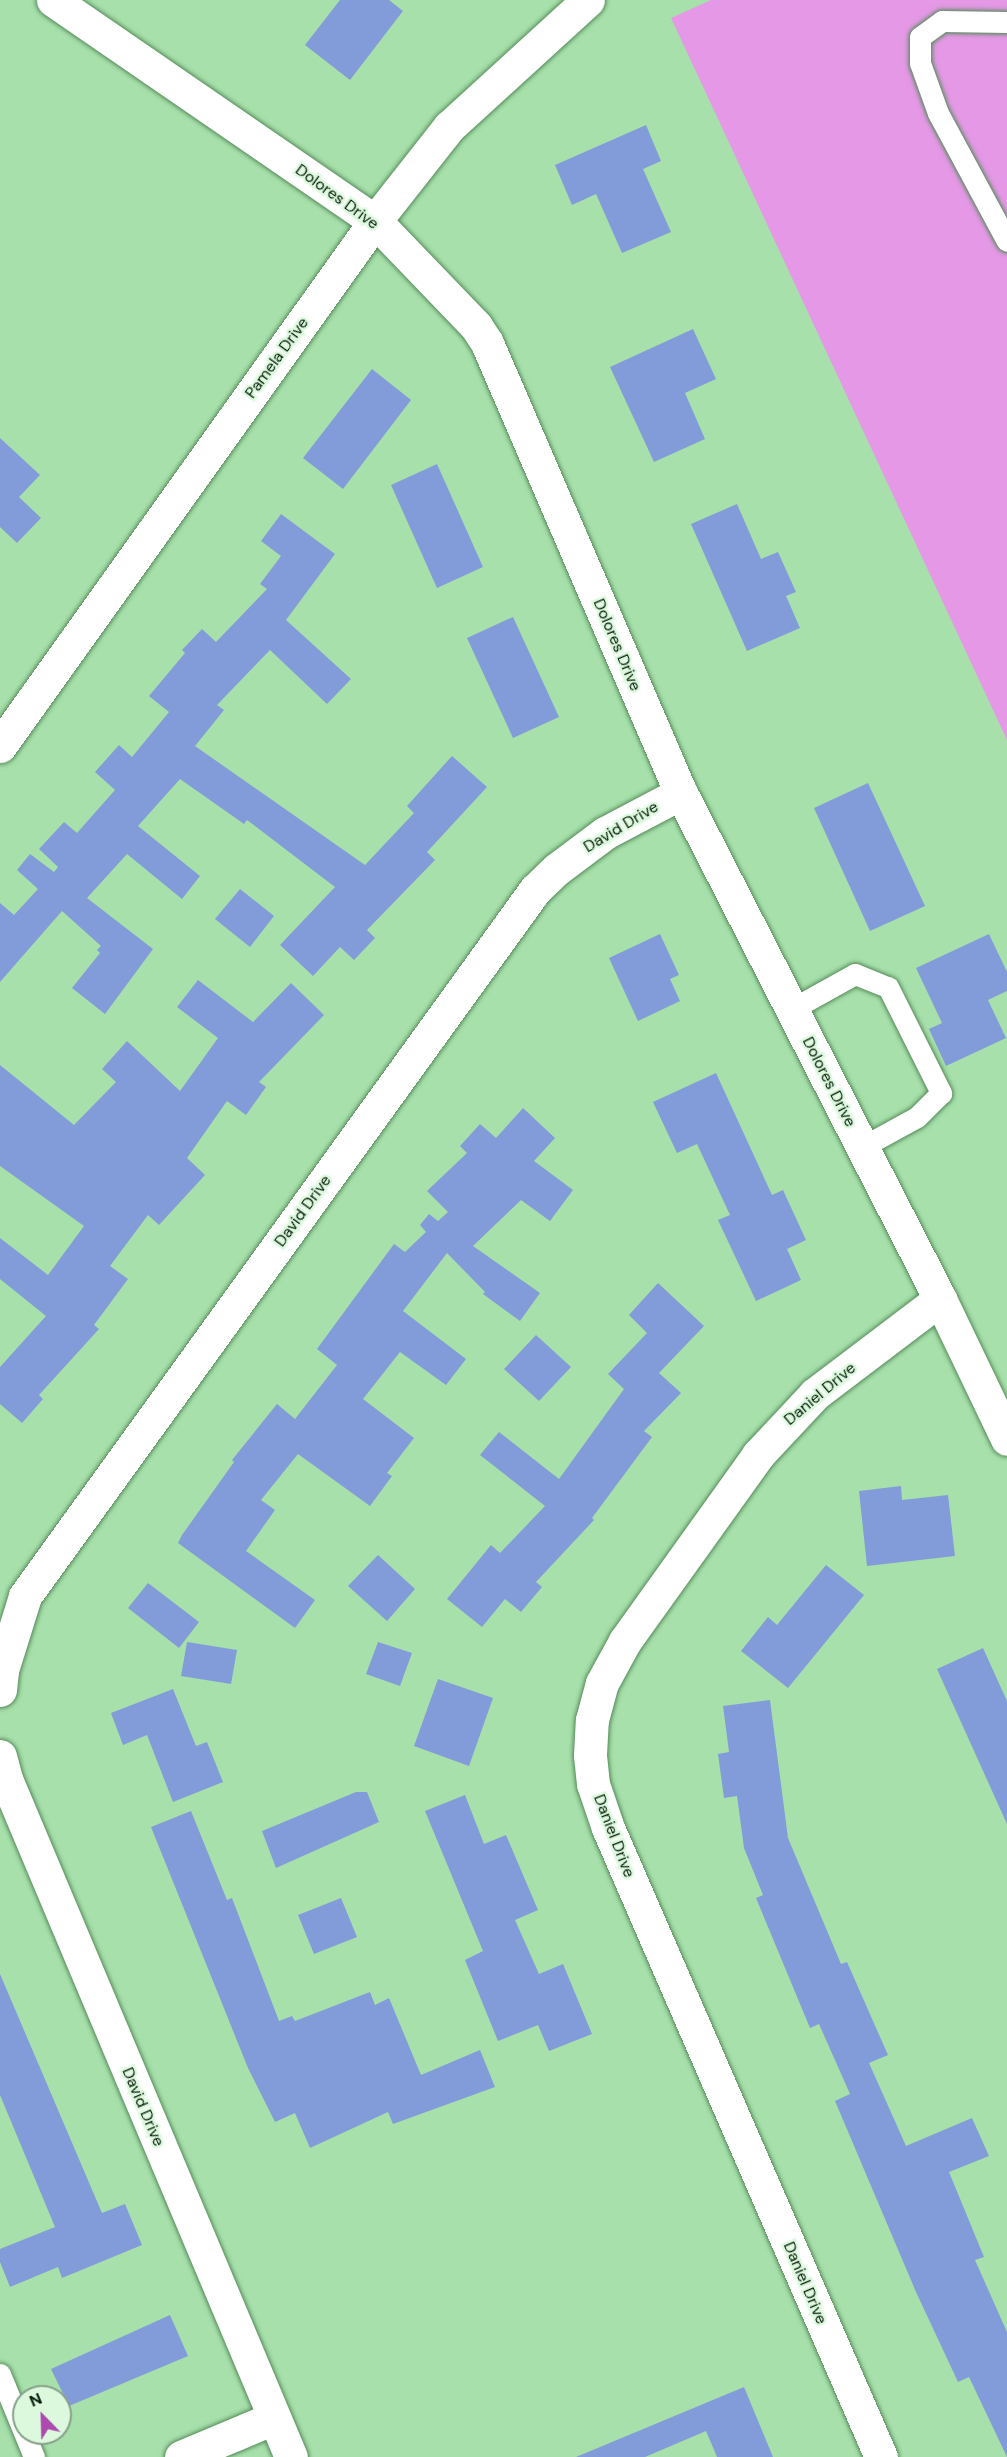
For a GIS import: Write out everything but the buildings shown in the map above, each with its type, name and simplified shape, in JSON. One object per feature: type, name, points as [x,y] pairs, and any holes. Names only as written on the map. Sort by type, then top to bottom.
[{"type":"street","name":"Dolores Drive","points":[[53,0],[375,221],[476,326],[487,343],[681,793],[940,1299],[1007,1439]]},
{"type":"street","name":"Pamela Drive","points":[[0,746],[375,221],[472,102],[588,0]]},
{"type":"street","name":"David Drive","points":[[0,1690],[2,1670],[24,1596],[536,890],[557,869],[605,833],[681,793]]},
{"type":"street","name":"Daniel Drive","points":[[881,2457],[608,1828],[594,1784],[592,1732],[602,1683],[625,1641],[758,1455],[815,1394],[940,1299]]},
{"type":"street","name":"David Drive","points":[[0,1756],[10,1790],[291,2457]]},
{"type":"street","points":[[181,2457],[274,2418]]},
{"type":"lane","points":[[1007,22],[942,21],[920,37],[920,63],[938,113],[1007,241]]},
{"type":"lane","points":[[792,1009],[855,974],[888,987],[941,1093],[917,1117],[862,1148]]},
{"type":"lane","points":[[0,2374],[33,2457]]},
{"type":"shaded area","points":[[711,0],[1007,0],[1007,740],[671,18]]}]
